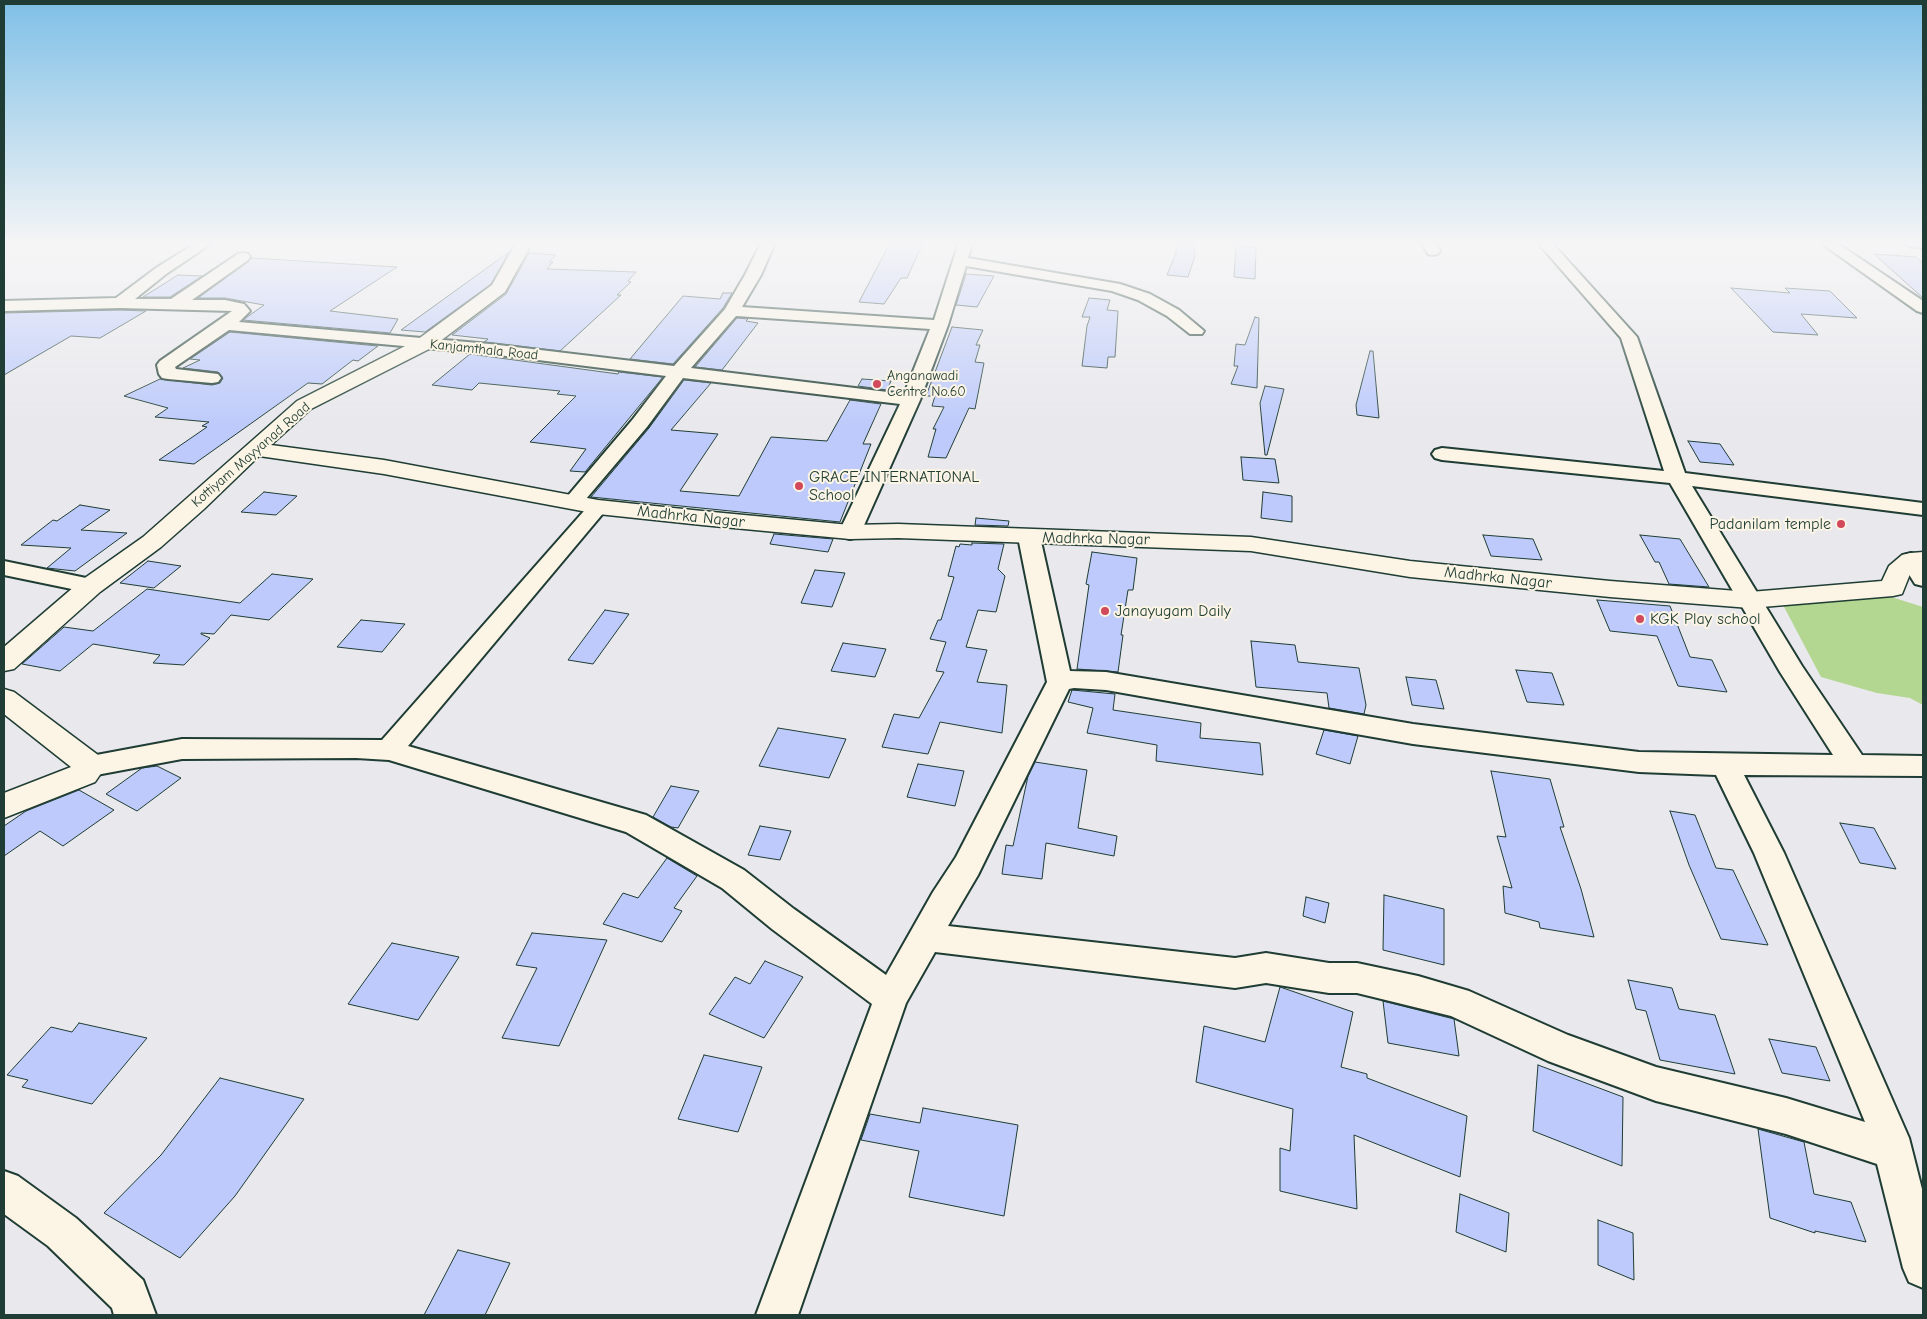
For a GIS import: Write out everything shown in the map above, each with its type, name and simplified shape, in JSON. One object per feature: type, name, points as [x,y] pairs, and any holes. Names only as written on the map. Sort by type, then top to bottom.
[{"type":"street","points":[[4,324],[26,305]]},
{"type":"street","points":[[4,306],[47,305]]},
{"type":"street","points":[[187,305],[238,307],[242,311],[227,324],[166,365],[168,374],[212,378]]},
{"type":"street","name":"Kottiyam Mayyanad Road","points":[[4,662],[91,586],[152,542],[304,405],[424,344],[477,305]]},
{"type":"street","points":[[573,502],[640,423],[678,372],[736,305]]},
{"type":"street","points":[[850,532],[911,400],[947,305]]},
{"type":"street","points":[[1158,305],[1173,313],[1196,332]]},
{"type":"street","points":[[1600,305],[1629,337],[1677,478],[1793,672],[1855,767]]},
{"type":"street","points":[[732,311],[940,326]]},
{"type":"street","name":"Kanjamthala Road","points":[[227,324],[246,328],[490,349],[911,400]]},
{"type":"street","name":"Madhrka Nagar","points":[[254,449],[384,467],[598,507],[850,532],[898,531],[1251,544],[1410,569],[1610,589],[1750,600],[1893,588],[1898,571],[1919,566]]},
{"type":"street","points":[[1442,454],[1677,478],[1923,509]]},
{"type":"street","points":[[389,750],[598,507]]},
{"type":"street","points":[[777,1315],[891,998],[975,850],[1060,682],[1029,537]]},
{"type":"street","points":[[4,568],[91,586]]},
{"type":"street","points":[[1060,682],[1074,679],[1106,682],[1413,734],[1639,762],[1855,767],[1923,766]]},
{"type":"street","points":[[4,699],[91,766]]},
{"type":"street","points":[[4,806],[84,774],[91,766],[182,749],[356,748],[389,750],[636,823],[733,879],[783,919],[891,998]]},
{"type":"street","points":[[1724,765],[1769,853],[1894,1150],[1923,1268]]},
{"type":"street","points":[[926,937],[1235,972],[1266,968],[1329,978],[1357,978],[1418,991],[1457,1002],[1560,1049],[1656,1084],[1786,1116],[1894,1150]]},
{"type":"street","points":[[4,1190],[62,1232],[128,1295],[135,1315]]},
{"type":"green space","points":[[1885,595],[1923,607],[1923,705],[1910,698],[1877,693],[1821,677],[1782,603]]},
{"type":"building","points":[[262,305],[340,305],[330,311],[398,319],[390,333],[243,320],[264,305]]},
{"type":"building","points":[[436,305],[463,305],[425,332],[401,330]]},
{"type":"building","points":[[492,305],[611,305],[560,351],[484,342],[488,339],[452,335]]},
{"type":"building","points":[[676,305],[725,305],[673,364],[630,359]]},
{"type":"building","points":[[956,305],[978,305],[977,307]]},
{"type":"building","points":[[1087,305],[1109,305],[1107,310],[1118,311],[1115,357],[1108,357],[1107,368],[1082,366],[1087,326],[1090,317],[1082,317]]},
{"type":"building","points":[[1747,305],[1844,305],[1857,318],[1801,314],[1818,335],[1773,332]]},
{"type":"building","points":[[146,311],[100,338],[71,336],[4,375],[4,313]]},
{"type":"building","points":[[1255,317],[1259,318],[1257,388],[1231,384],[1238,366],[1234,366],[1236,344],[1245,345]]},
{"type":"building","points":[[737,318],[748,319],[746,321],[758,323],[722,370],[695,367]]},
{"type":"building","points":[[952,327],[983,330],[976,345],[980,345],[975,362],[984,363],[975,409],[969,408],[946,458],[928,457],[936,429],[933,429],[944,407],[932,406],[935,396],[926,396]]},
{"type":"building","points":[[230,332],[378,346],[358,361],[353,360],[322,384],[308,383],[194,464],[159,460],[207,427],[202,426],[209,422],[155,417],[168,408],[124,396],[160,379],[212,385],[220,383],[223,378],[218,372],[183,368],[200,360],[190,359]]},
{"type":"building","points":[[1370,351],[1373,351],[1379,418],[1357,415],[1356,405]]},
{"type":"building","points":[[470,354],[618,374],[619,372],[663,377],[585,472],[570,471],[586,449],[530,442],[576,396],[557,394],[560,391],[479,383],[472,390],[432,385]]},
{"type":"building","points":[[862,379],[891,381],[887,390],[858,386]]},
{"type":"building","points":[[684,380],[711,383],[671,430],[718,434],[680,491],[739,496],[771,437],[827,441],[850,400],[881,404],[863,444],[871,444],[840,522],[591,497],[649,428]]},
{"type":"building","points":[[1265,386],[1284,389],[1267,455],[1265,455],[1260,403]]},
{"type":"building","points":[[1688,441],[1720,444],[1734,465],[1700,462]]},
{"type":"building","points":[[1241,457],[1275,459],[1279,483],[1243,480]]},
{"type":"building","points":[[264,492],[297,496],[276,515],[241,512]]},
{"type":"building","points":[[1263,492],[1292,496],[1292,522],[1261,518]]},
{"type":"building","points":[[80,505],[110,510],[81,530],[127,533],[75,571],[47,568],[71,548],[21,545],[53,520],[57,521]]},
{"type":"building","points":[[976,518],[1009,521],[1008,526],[975,525]]},
{"type":"building","points":[[774,534],[833,539],[828,552],[770,544]]},
{"type":"building","points":[[1483,535],[1533,539],[1542,560],[1491,556]]},
{"type":"building","points":[[1640,535],[1680,539],[1709,587],[1669,584],[1659,562],[1655,562]]},
{"type":"building","points":[[972,543],[1004,544],[998,569],[1005,576],[996,612],[978,610],[966,647],[987,650],[977,682],[1007,685],[1002,733],[940,722],[928,754],[882,747],[894,714],[919,718],[944,672],[936,671],[946,642],[930,639],[938,620],[941,620],[954,577],[948,576],[956,546],[959,547],[960,544],[972,545]]},
{"type":"building","points":[[1092,552],[1137,558],[1133,590],[1128,590],[1121,635],[1123,635],[1118,672],[1077,669],[1089,585],[1086,584]]},
{"type":"building","points":[[148,561],[181,566],[154,588],[120,583]]},
{"type":"building","points":[[815,570],[845,573],[832,607],[801,603]]},
{"type":"building","points":[[272,574],[313,579],[269,620],[231,615],[214,634],[201,633],[210,638],[184,665],[153,663],[160,655],[93,644],[60,671],[22,664],[64,627],[93,631],[147,589],[240,603]]},
{"type":"building","points":[[1597,600],[1670,606],[1690,657],[1712,660],[1727,692],[1678,686],[1657,636],[1610,631]]},
{"type":"building","points":[[605,610],[629,614],[593,664],[568,660]]},
{"type":"building","points":[[361,620],[405,624],[382,652],[337,647]]},
{"type":"building","points":[[1251,641],[1295,645],[1298,662],[1359,668],[1366,705],[1364,714],[1329,708],[1327,693],[1256,687]]},
{"type":"building","points":[[843,643],[886,649],[875,677],[831,671]]},
{"type":"building","points":[[1516,670],[1552,673],[1564,705],[1527,702]]},
{"type":"building","points":[[1406,677],[1436,680],[1444,709],[1412,705]]},
{"type":"building","points":[[1072,690],[1115,694],[1113,710],[1201,723],[1200,738],[1260,743],[1263,775],[1156,761],[1157,745],[1087,733],[1093,708],[1068,702]]},
{"type":"building","points":[[778,728],[846,739],[829,778],[759,766]]},
{"type":"building","points":[[1324,730],[1358,736],[1350,764],[1316,754]]},
{"type":"building","points":[[1035,762],[1087,770],[1078,828],[1117,836],[1114,856],[1046,843],[1042,879],[1002,874],[1006,845],[1013,846],[1028,776]]},
{"type":"building","points":[[918,764],[964,771],[955,806],[907,797]]},
{"type":"building","points":[[157,766],[181,778],[137,811],[106,794],[142,768]]},
{"type":"building","points":[[1491,771],[1550,779],[1564,827],[1560,827],[1581,889],[1594,937],[1540,928],[1539,922],[1505,913],[1503,886],[1512,888],[1497,836],[1506,837]]},
{"type":"building","points":[[671,786],[699,791],[678,828],[671,827],[653,817]]},
{"type":"building","points":[[79,790],[114,810],[63,846],[40,831],[4,856],[4,826],[26,811]]},
{"type":"building","points":[[1670,811],[1695,815],[1716,868],[1733,870],[1768,945],[1721,939],[1689,865]]},
{"type":"building","points":[[1840,823],[1874,828],[1896,869],[1860,863]]},
{"type":"building","points":[[760,826],[791,831],[780,860],[748,855]]},
{"type":"building","points":[[667,858],[697,876],[674,908],[682,911],[662,942],[603,924],[623,893],[638,898]]},
{"type":"building","points":[[1384,895],[1444,909],[1444,965],[1383,950]]},
{"type":"building","points":[[1306,897],[1329,903],[1325,923],[1303,916]]},
{"type":"building","points":[[532,933],[607,940],[559,1046],[502,1038],[537,968],[516,965]]},
{"type":"building","points":[[392,943],[459,957],[418,1020],[348,1004]]},
{"type":"building","points":[[765,961],[803,977],[764,1038],[709,1014],[735,977],[750,984]]},
{"type":"building","points":[[1628,980],[1672,988],[1679,1009],[1715,1015],[1735,1074],[1660,1060],[1646,1011],[1636,1009]]},
{"type":"building","points":[[1280,987],[1353,1012],[1341,1067],[1367,1074],[1367,1078],[1467,1116],[1460,1177],[1354,1135],[1357,1209],[1280,1191],[1280,1148],[1290,1151],[1293,1109],[1196,1082],[1204,1026],[1265,1042]]},
{"type":"building","points":[[1383,1001],[1454,1019],[1459,1056],[1388,1043]]},
{"type":"building","points":[[79,1023],[147,1038],[92,1104],[22,1087],[28,1080],[7,1075],[51,1027],[72,1032]]},
{"type":"building","points":[[1769,1039],[1816,1047],[1830,1081],[1782,1073]]},
{"type":"building","points":[[704,1055],[762,1067],[738,1132],[678,1119]]},
{"type":"building","points":[[1538,1065],[1623,1097],[1622,1166],[1533,1131]]},
{"type":"building","points":[[220,1078],[304,1099],[235,1196],[180,1258],[104,1213],[161,1155]]},
{"type":"building","points":[[923,1108],[1018,1125],[1004,1216],[909,1197],[919,1151],[861,1140],[870,1114],[920,1123]]},
{"type":"building","points":[[1758,1129],[1804,1142],[1814,1194],[1851,1202],[1866,1242],[1815,1231],[1815,1233],[1770,1218]]},
{"type":"building","points":[[1460,1194],[1509,1213],[1506,1252],[1456,1232]]},
{"type":"building","points":[[1598,1220],[1633,1233],[1634,1280],[1598,1265]]},
{"type":"building","points":[[458,1250],[510,1263],[485,1315],[424,1315]]},
{"type":"place","name":"Anganawadi Centre No.60","points":[[877,384]]},
{"type":"place","name":"GRACE INTERNATIONAL School","points":[[799,486]]},
{"type":"place","name":"Padanilam temple","points":[[1841,524]]},
{"type":"place","name":"Janayugam Daily","points":[[1105,611]]},
{"type":"place","name":"KGK Play school","points":[[1640,619]]}]
